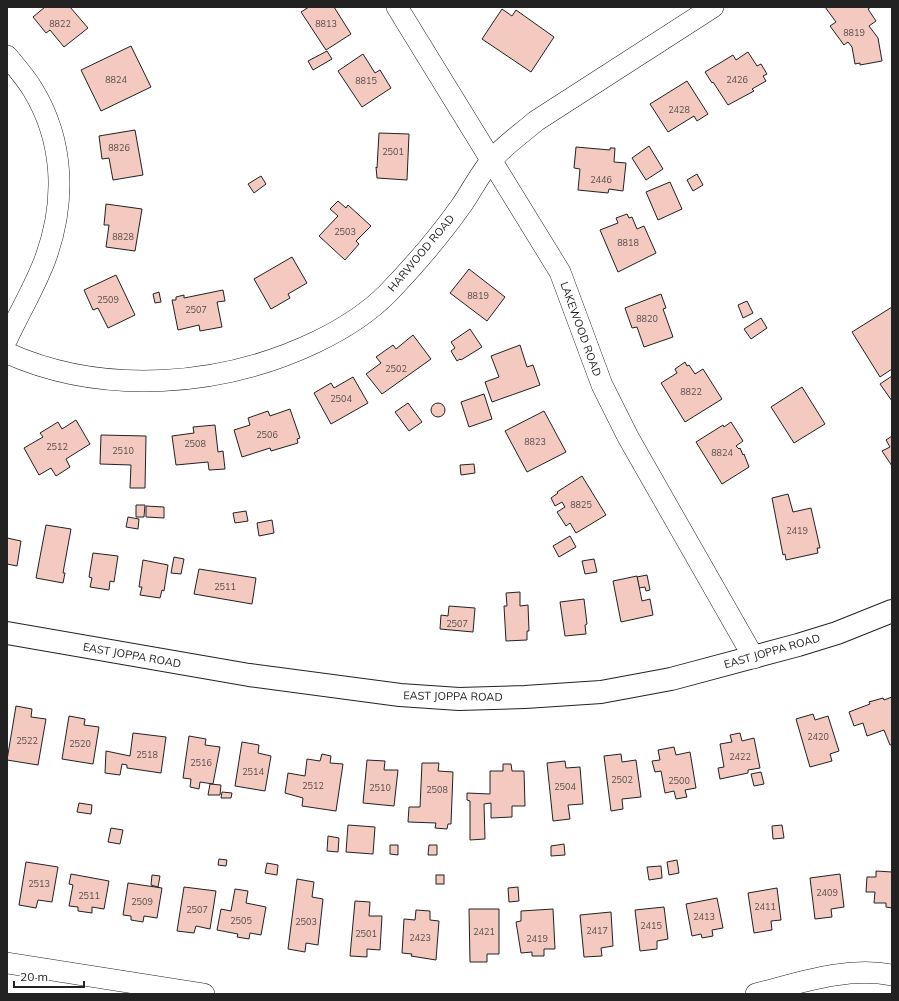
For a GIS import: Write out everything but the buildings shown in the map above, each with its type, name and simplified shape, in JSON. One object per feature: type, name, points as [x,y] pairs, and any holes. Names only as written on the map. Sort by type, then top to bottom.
[{"type":"main road","name":"EAST JOPPA ROAD","points":[[7,633],[249,675],[400,695],[459,699],[525,697],[601,692],[671,679],[754,658],[837,633],[892,611]]},
{"type":"street","name":"LAKEWOOD ROAD","points":[[397,7],[560,272],[602,385],[625,430],[754,658]]},
{"type":"street","name":"HARWOOD ROAD","points":[[7,353],[30,363],[78,375],[159,381],[240,371],[271,362],[334,333],[385,296],[427,250],[460,208],[491,161],[536,121],[713,7]]},
{"type":"street","points":[[7,56],[33,89],[41,105],[50,124],[59,162],[57,215],[46,256],[7,339]]},
{"type":"street","points":[[7,963],[204,994]]},
{"type":"street","points":[[756,994],[850,972],[877,972],[892,975]]}]
